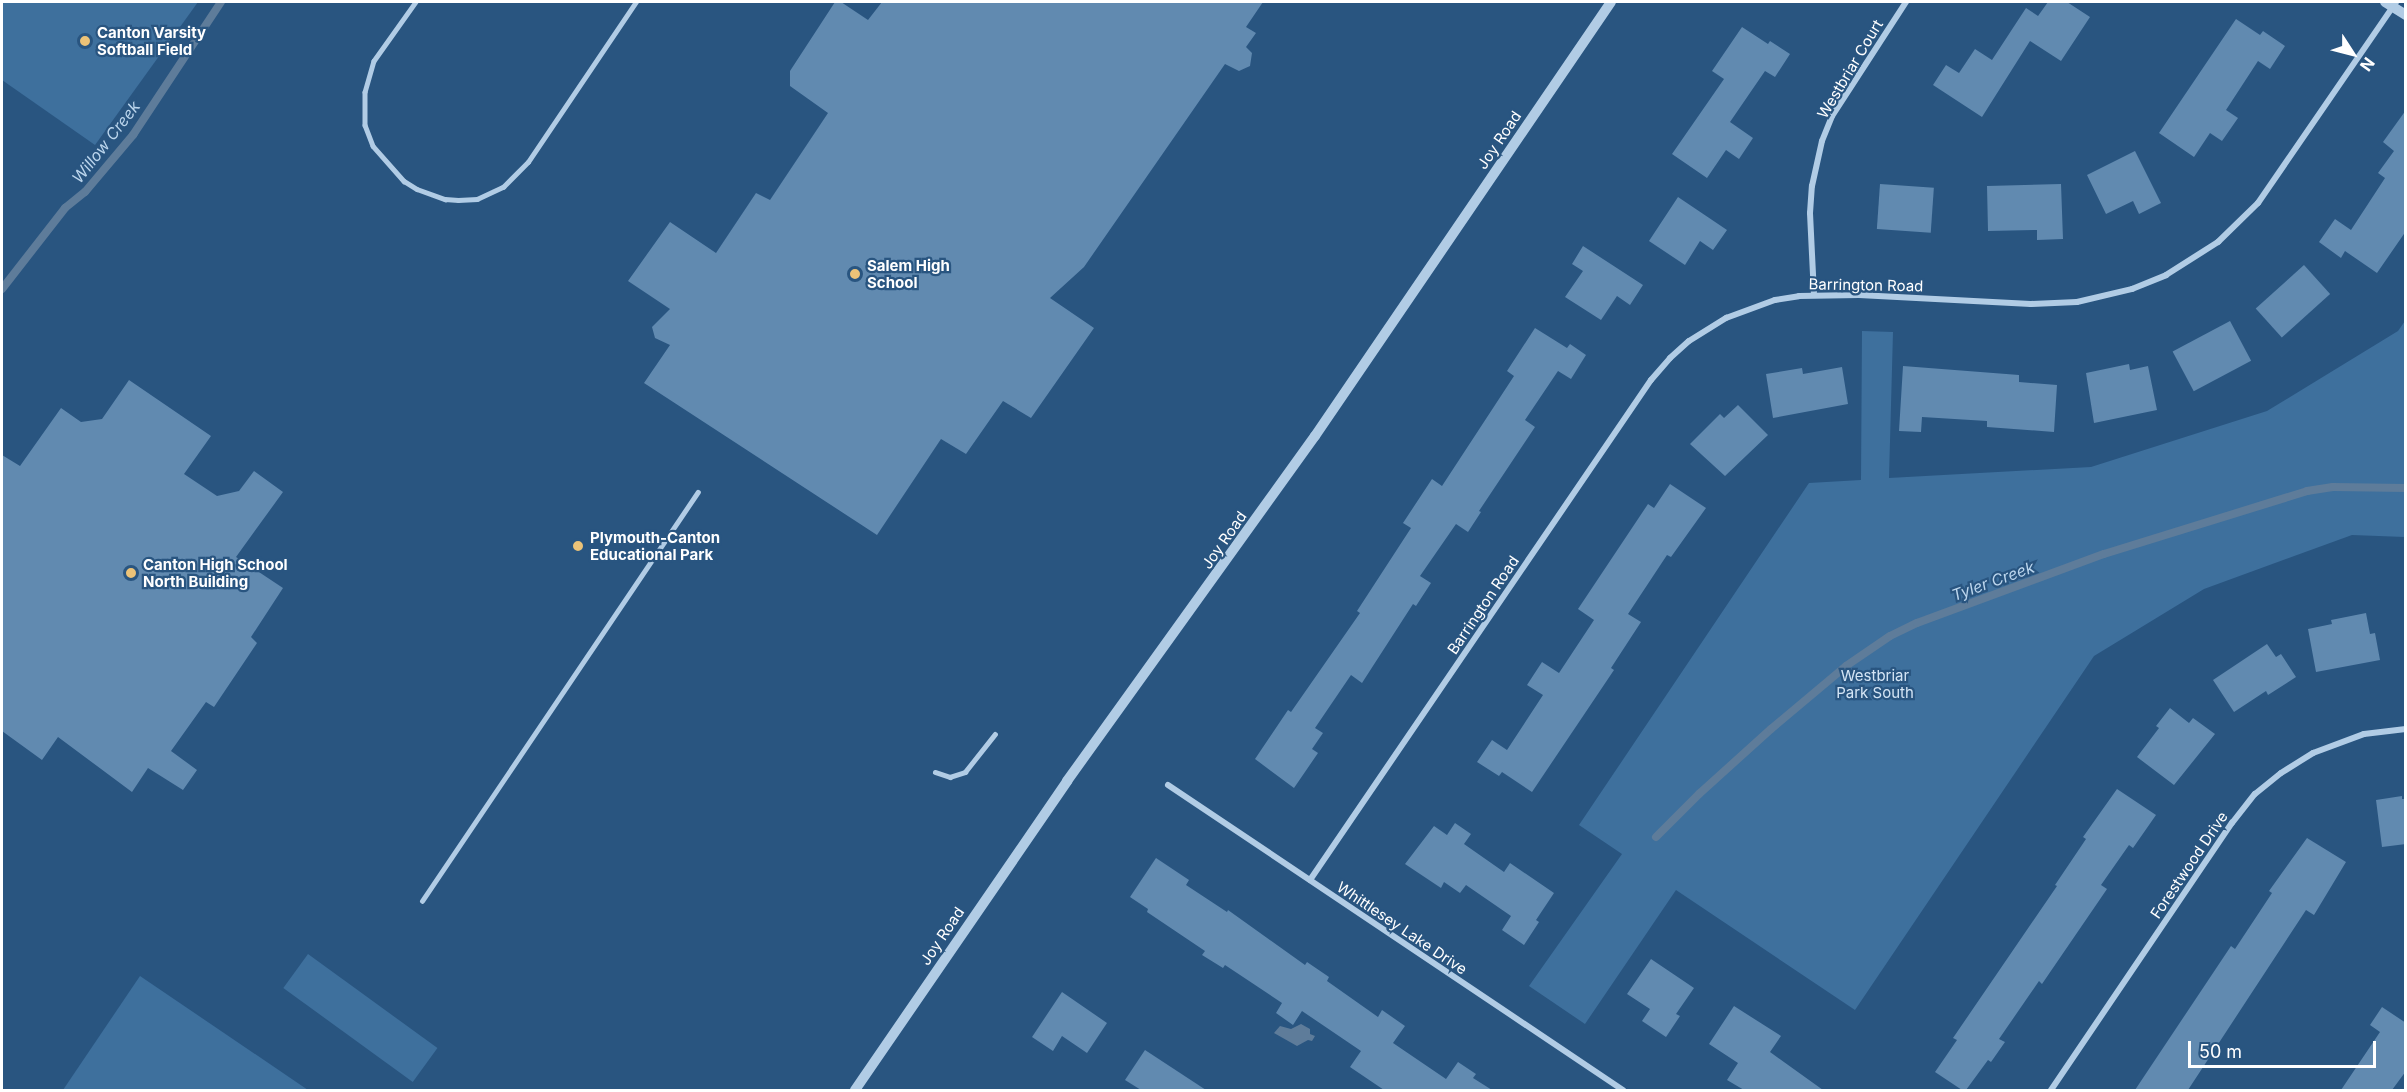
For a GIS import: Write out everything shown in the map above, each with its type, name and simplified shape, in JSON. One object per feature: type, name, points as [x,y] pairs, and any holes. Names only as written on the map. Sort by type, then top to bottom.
[{"type":"street","name":"Joy Road","points":[[855,1090],[1060,791],[1209,588],[1355,379],[1611,2]]},
{"type":"street","name":"Westbriar Court","points":[[1814,295],[1810,213],[1815,169],[1822,141],[1837,107],[1906,2]]},
{"type":"street","name":"Barrington Road","points":[[1310,880],[1598,456],[1652,380],[1670,358],[1689,341],[1726,318],[1775,300],[1814,295],[2031,304],[2077,302],[2132,289],[2166,275],[2218,242],[2258,203],[2391,3]]},
{"type":"street","points":[[2391,3],[2406,15]]},
{"type":"street","name":"Forestwood Drive","points":[[2051,1090],[2232,823],[2255,794],[2289,768],[2340,742],[2364,734],[2406,729]]},
{"type":"street","name":"Whittlesey Lake Drive","points":[[1168,785],[1623,1090]]},
{"type":"lane","points":[[416,2],[374,61],[365,92],[365,125],[373,146],[404,181],[417,189],[445,199],[458,200],[477,199],[503,187],[528,162],[636,2]]},
{"type":"lane","points":[[422,901],[698,492]]},
{"type":"lane","points":[[935,772],[950,777],[964,772],[995,734]]},
{"type":"green space","name":"Canton Varsity Softball Field","points":[[2,2],[198,2],[95,145],[2,80]]},
{"type":"green space","name":"Westbriar Park South","points":[[2405,321],[2405,537],[2352,535],[2204,589],[2094,656],[1855,1010],[1676,890],[1585,1024],[1529,986],[1622,854],[1579,825],[1809,483],[1861,480],[1862,331],[1893,332],[1889,478],[2091,467],[2267,411],[2398,331]]},
{"type":"green space","points":[[308,954],[437,1048],[413,1082],[283,988]]},
{"type":"green space","points":[[140,976],[308,1090],[63,1090]]},
{"type":"shaded area","points":[[1301,1024],[1310,1029],[1310,1034],[1315,1036],[1312,1041],[1308,1040],[1297,1046],[1274,1033],[1280,1026],[1291,1029]]},
{"type":"building","name":"Salem High School","points":[[835,2],[841,2],[868,20],[882,2],[1263,2],[1246,27],[1256,33],[1246,47],[1252,53],[1250,66],[1239,71],[1225,64],[1084,267],[1050,298],[1094,328],[1031,418],[1003,401],[966,454],[941,439],[877,535],[644,383],[670,345],[655,338],[652,327],[670,309],[628,281],[670,222],[716,253],[756,193],[770,200],[828,113],[790,86],[790,71]]},
{"type":"building","points":[[2048,2],[2067,2],[2090,17],[2061,61],[2030,41],[1982,117],[1933,85],[1946,65],[1959,73],[1975,49],[1992,60],[2026,8],[2038,16]]},
{"type":"building","points":[[2236,19],[2260,35],[2263,31],[2285,46],[2270,69],[2258,61],[2226,110],[2238,118],[2222,141],[2210,133],[2194,157],[2159,133]]},
{"type":"building","points":[[1742,27],[1768,44],[1770,41],[1790,54],[1775,77],[1765,71],[1730,122],[1753,138],[1739,159],[1726,150],[1707,178],[1672,154],[1724,79],[1712,71]]},
{"type":"building","points":[[2406,110],[2406,231],[2377,273],[2345,251],[2341,258],[2319,242],[2335,219],[2351,230],[2385,178],[2378,173],[2394,151],[2383,142]]},
{"type":"building","points":[[2135,151],[2161,203],[2139,214],[2133,201],[2106,214],[2087,175]]},
{"type":"building","points":[[1880,184],[1934,188],[1931,233],[1877,229]]},
{"type":"building","points":[[2061,184],[2063,239],[2037,240],[2037,230],[1988,231],[1987,186]]},
{"type":"building","points":[[1678,197],[1727,230],[1713,250],[1700,241],[1685,265],[1649,241]]},
{"type":"building","points":[[1583,246],[1643,285],[1630,305],[1617,296],[1601,320],[1565,297],[1583,271],[1572,264]]},
{"type":"building","points":[[2304,265],[2330,294],[2282,337],[2256,308]]},
{"type":"building","points":[[2230,321],[2251,361],[2194,391],[2173,352]]},
{"type":"building","points":[[1535,328],[1567,348],[1570,344],[1586,355],[1571,379],[1558,371],[1525,420],[1535,427],[1479,511],[1481,512],[1468,532],[1456,524],[1420,576],[1431,583],[1416,606],[1413,604],[1362,683],[1351,675],[1315,728],[1323,733],[1312,749],[1318,753],[1294,788],[1255,759],[1288,710],[1291,712],[1360,613],[1357,611],[1411,528],[1403,523],[1432,479],[1442,486],[1514,376],[1507,371]]},
{"type":"building","points":[[2129,364],[2130,370],[2148,366],[2157,410],[2094,423],[2086,373]]},
{"type":"building","points":[[1903,366],[2019,375],[2019,382],[2057,385],[2054,432],[1987,427],[1987,421],[1922,417],[1921,432],[1899,431]]},
{"type":"building","points":[[1842,367],[1848,404],[1773,418],[1766,374],[1802,368],[1803,374]]},
{"type":"building","name":"Canton High School North Building","points":[[129,380],[211,436],[184,474],[217,496],[239,491],[254,471],[283,492],[236,557],[283,588],[251,637],[257,643],[214,707],[206,702],[171,751],[197,770],[183,790],[148,768],[132,792],[58,737],[42,760],[2,731],[2,455],[20,466],[61,408],[81,422],[102,419]]},
{"type":"building","points":[[1738,405],[1768,435],[1725,476],[1690,444],[1720,414],[1724,418]]},
{"type":"building","points":[[1670,484],[1706,508],[1671,557],[1667,555],[1628,614],[1641,622],[1611,668],[1614,670],[1532,792],[1502,772],[1499,776],[1477,762],[1492,740],[1507,750],[1543,695],[1527,685],[1542,662],[1559,673],[1594,620],[1578,609],[1648,504],[1654,508]]},
{"type":"building","points":[[2366,613],[2370,634],[2375,633],[2380,660],[2316,672],[2308,629],[2332,624],[2331,620]]},
{"type":"building","points":[[2267,644],[2276,657],[2281,654],[2296,677],[2268,695],[2266,691],[2234,712],[2213,680]]},
{"type":"building","points":[[2170,708],[2189,723],[2193,718],[2215,734],[2174,785],[2137,757],[2159,728],[2156,726]]},
{"type":"building","points":[[2117,789],[2156,815],[2133,848],[2129,845],[2101,885],[2107,889],[2042,984],[2039,981],[1999,1039],[2005,1042],[1991,1062],[1988,1060],[1966,1090],[1962,1090],[1935,1072],[1957,1040],[1953,1038],[2057,886],[2055,885],[2086,839],[2083,837]]},
{"type":"building","points":[[2402,796],[2402,799],[2406,799],[2406,844],[2382,847],[2376,800]]},
{"type":"building","points":[[1455,823],[1471,834],[1464,844],[1504,872],[1510,863],[1554,893],[1536,920],[1539,922],[1524,945],[1502,930],[1511,916],[1466,885],[1460,893],[1444,882],[1441,888],[1405,864],[1434,826],[1447,835]]},
{"type":"building","points":[[2307,838],[2346,862],[2314,915],[2306,910],[2188,1090],[2135,1090],[2231,946],[2235,949],[2272,893],[2269,891]]},
{"type":"building","points":[[1156,858],[1189,880],[1186,885],[1227,912],[1228,910],[1305,965],[1307,962],[1329,977],[1327,981],[1378,1017],[1382,1010],[1405,1026],[1393,1043],[1446,1079],[1458,1062],[1476,1074],[1473,1078],[1492,1090],[1384,1090],[1350,1067],[1361,1051],[1302,1011],[1293,1025],[1276,1013],[1282,1003],[1225,965],[1223,968],[1202,955],[1205,951],[1147,912],[1148,909],[1130,897]]},
{"type":"building","points":[[1651,959],[1694,988],[1676,1014],[1680,1016],[1666,1037],[1642,1021],[1650,1009],[1627,994]]},
{"type":"building","points":[[1062,992],[1107,1023],[1087,1053],[1062,1036],[1053,1051],[1032,1037]]},
{"type":"building","points":[[1734,1006],[1781,1036],[1770,1052],[1823,1090],[1744,1090],[1727,1080],[1738,1063],[1709,1044]]},
{"type":"building","points":[[2382,1007],[2406,1023],[2406,1071],[2392,1090],[2341,1090],[2380,1032],[2370,1025]]},
{"type":"building","points":[[1145,1050],[1206,1090],[1141,1090],[1125,1080]]},
{"type":"waterway","name":"Willow Creek","points":[[2,289],[65,208],[85,192],[133,135],[221,2]]},
{"type":"waterway","name":"Tyler Creek","points":[[1656,837],[1699,794],[1771,729],[1846,666],[1890,636],[1917,623],[2104,554],[2307,491],[2333,487],[2406,488]]},
{"type":"place","name":"Canton Varsity Softball Field","points":[[85,41]]},
{"type":"place","name":"Salem High School","points":[[855,274]]},
{"type":"place","name":"Plymouth-Canton Educational Park","points":[[578,546]]},
{"type":"place","name":"Canton High School North Building","points":[[131,573]]}]
